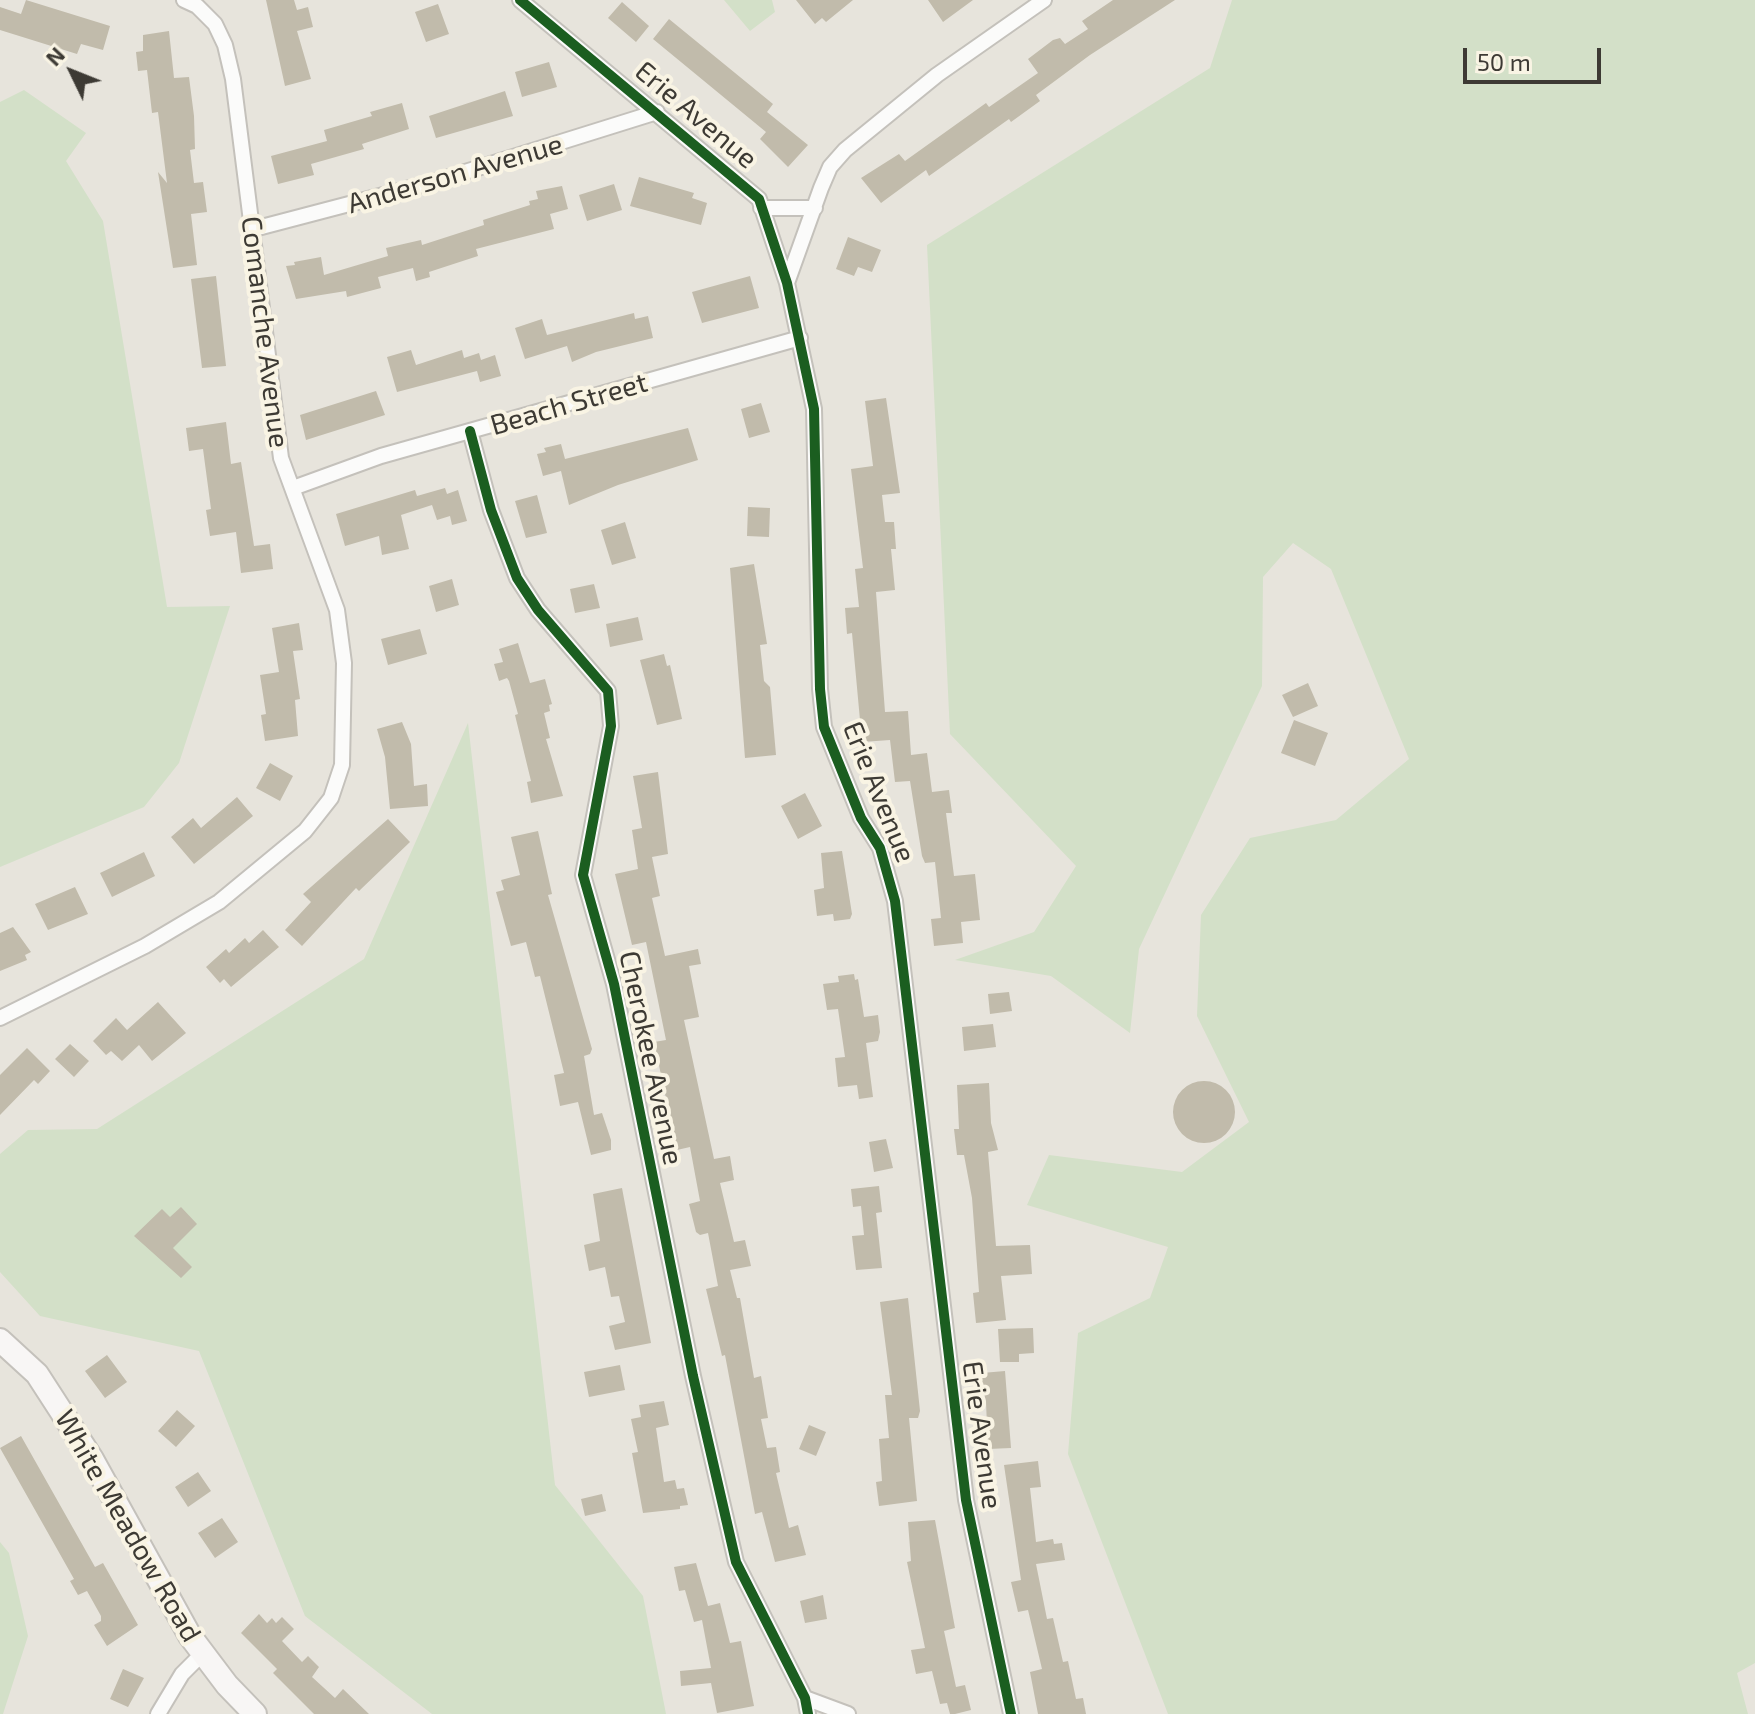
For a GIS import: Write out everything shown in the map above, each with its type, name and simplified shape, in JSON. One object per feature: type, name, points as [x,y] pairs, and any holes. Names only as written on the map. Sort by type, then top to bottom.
[{"type":"street","name":"Comanche Avenue","points":[[0,1018],[145,946],[219,902],[305,831],[331,798],[342,765],[344,663],[337,610],[281,458],[233,79],[225,45],[215,24],[197,6],[184,0]]},
{"type":"street","name":"Erie Avenue","points":[[520,0],[759,199],[787,283],[814,409],[817,459],[814,517],[824,727],[861,818],[880,848],[895,901],[960,1459],[1011,1714]]},
{"type":"street","points":[[787,283],[830,167],[845,150],[937,75],[1044,0]]},
{"type":"street","name":"Anderson Avenue","points":[[250,230],[433,182],[657,112]]},
{"type":"street","name":"Erie Avenue","points":[[761,208],[815,208]]},
{"type":"street","name":"Beach Street","points":[[293,488],[381,456],[800,338]]},
{"type":"street","name":"Cherokee Avenue","points":[[470,431],[491,510],[517,578],[538,610],[608,691],[611,726],[583,875],[614,984],[693,1376],[736,1562],[805,1698],[808,1714]]},
{"type":"street","name":"White Meadow Road","points":[[0,1340],[37,1374],[92,1459],[203,1653],[255,1714]]},
{"type":"street","points":[[158,1714],[182,1674],[203,1653]]},
{"type":"street","points":[[805,1698],[848,1714]]},
{"type":"green space","points":[[724,0],[772,0],[775,12],[750,31]]},
{"type":"green space","points":[[1232,0],[1755,0],[1755,1663],[1737,1673],[1748,1714],[1168,1714],[1068,1454],[1078,1333],[1150,1298],[1168,1247],[1027,1205],[1049,1155],[1182,1172],[1249,1122],[1197,1016],[1201,915],[1250,838],[1336,820],[1409,759],[1331,569],[1293,543],[1263,577],[1262,686],[1139,949],[1130,1033],[1051,976],[955,960],[1034,932],[1076,866],[950,734],[927,245],[1210,68]]},
{"type":"green space","points":[[24,90],[86,133],[66,161],[103,221],[167,607],[230,606],[179,763],[144,807],[0,867],[0,102]]},
{"type":"green space","points":[[468,723],[555,1485],[643,1596],[666,1714],[432,1714],[305,1616],[199,1351],[40,1316],[0,1272],[0,1154],[28,1130],[97,1129],[364,959]]},
{"type":"green space","points":[[0,1542],[9,1553],[28,1636],[3,1714],[0,1714]]},
{"type":"building","points":[[26,0],[110,26],[103,50],[81,44],[77,54],[0,30],[0,7],[21,14]]},
{"type":"building","points":[[266,0],[294,0],[297,10],[308,7],[313,27],[297,31],[311,79],[285,86]]},
{"type":"building","points":[[796,0],[853,0],[826,22],[822,18],[815,24]]},
{"type":"building","points":[[928,0],[973,0],[943,22]]},
{"type":"building","points":[[1113,0],[1175,0],[1090,55],[1036,95],[1040,101],[1011,122],[1009,119],[929,176],[926,170],[881,203],[861,178],[899,154],[905,161],[986,103],[989,107],[1038,73],[1028,59],[1053,40],[1060,38],[1065,44],[1088,29],[1082,21]]},
{"type":"building","points":[[622,2],[649,26],[636,42],[608,18]]},
{"type":"building","points":[[438,4],[449,34],[426,42],[415,12]]},
{"type":"building","points":[[669,19],[773,104],[767,112],[808,145],[788,167],[760,139],[766,132],[653,39]]},
{"type":"building","points":[[169,31],[174,78],[189,77],[194,116],[195,149],[190,150],[194,183],[203,182],[207,212],[191,214],[197,265],[173,268],[158,172],[167,183],[158,112],[152,113],[147,70],[138,71],[136,52],[143,51],[143,35]]},
{"type":"building","points":[[549,62],[557,87],[522,97],[515,72]]},
{"type":"building","points":[[505,91],[513,116],[436,138],[429,116]]},
{"type":"building","points":[[402,103],[409,129],[362,144],[364,149],[311,164],[314,175],[278,184],[271,156],[327,141],[324,130],[372,116],[370,112]]},
{"type":"building","points":[[639,177],[694,193],[692,198],[707,203],[701,225],[630,206]]},
{"type":"building","points":[[614,184],[622,210],[587,221],[579,195]]},
{"type":"building","points":[[562,186],[568,209],[550,214],[554,229],[476,249],[478,256],[429,272],[430,277],[416,281],[413,268],[378,277],[381,288],[347,297],[346,291],[296,299],[286,266],[295,265],[294,262],[321,257],[324,275],[388,256],[386,248],[421,240],[422,245],[484,225],[483,220],[530,205],[529,201],[538,199],[536,191]]},
{"type":"building","points":[[848,237],[881,250],[872,272],[858,267],[854,276],[836,269]]},
{"type":"building","points":[[216,276],[226,366],[202,368],[191,279]]},
{"type":"building","points":[[750,276],[759,308],[702,323],[692,292]]},
{"type":"building","points":[[634,313],[635,319],[648,316],[653,338],[596,352],[572,362],[567,346],[525,359],[515,328],[542,319],[547,335]]},
{"type":"building","points":[[411,350],[416,365],[462,350],[464,358],[479,353],[481,360],[495,355],[501,376],[480,382],[477,371],[397,392],[387,357]]},
{"type":"building","points":[[376,391],[385,415],[306,440],[300,415]]},
{"type":"building","points":[[886,398],[900,493],[882,495],[885,522],[894,522],[896,549],[891,549],[895,590],[876,592],[885,712],[908,711],[911,755],[927,753],[932,792],[949,790],[952,813],[946,813],[954,876],[975,874],[980,920],[961,922],[963,943],[934,946],[931,919],[941,918],[935,862],[925,863],[922,856],[910,781],[895,782],[890,740],[862,742],[852,633],[847,634],[845,608],[859,607],[855,569],[863,568],[851,469],[873,466],[865,401]]},
{"type":"building","points":[[761,403],[770,432],[749,438],[741,409]]},
{"type":"building","points":[[226,422],[231,464],[241,462],[254,546],[270,544],[273,569],[241,573],[236,532],[210,536],[206,510],[211,509],[203,449],[189,451],[186,428]]},
{"type":"building","points":[[688,428],[698,460],[618,485],[569,505],[561,471],[543,476],[537,454],[546,452],[544,448],[561,444],[565,459]]},
{"type":"building","points":[[445,488],[447,494],[458,490],[467,521],[452,525],[450,516],[437,520],[432,505],[401,515],[409,549],[382,555],[379,536],[345,546],[336,514],[415,490],[417,496]]},
{"type":"building","points":[[537,495],[547,533],[526,538],[515,501]]},
{"type":"building","points":[[748,507],[770,508],[769,537],[747,536]]},
{"type":"building","points":[[625,522],[636,558],[612,565],[601,530]]},
{"type":"building","points":[[754,564],[767,644],[760,645],[764,681],[770,687],[776,755],[745,758],[730,568]]},
{"type":"building","points":[[452,579],[459,605],[436,612],[429,586]]},
{"type":"building","points":[[594,584],[600,608],[575,613],[570,589]]},
{"type":"building","points":[[638,617],[643,640],[610,647],[606,624]]},
{"type":"building","points":[[299,623],[303,650],[293,651],[300,699],[295,700],[298,736],[265,741],[261,715],[266,714],[260,675],[279,672],[272,628]]},
{"type":"building","points":[[420,629],[427,654],[388,665],[381,639]]},
{"type":"building","points":[[518,643],[530,683],[545,679],[552,704],[549,705],[550,711],[544,713],[550,738],[546,739],[563,796],[531,803],[527,782],[531,781],[515,715],[518,714],[509,681],[507,678],[499,681],[494,664],[503,662],[499,649]]},
{"type":"building","points":[[664,654],[667,666],[670,665],[682,719],[657,725],[640,660]]},
{"type":"building","points":[[1308,683],[1318,706],[1293,717],[1282,695]]},
{"type":"building","points":[[1294,720],[1328,733],[1315,766],[1281,753]]},
{"type":"building","points":[[402,722],[411,744],[414,786],[427,784],[428,806],[390,809],[385,757],[377,729]]},
{"type":"building","points":[[270,763],[293,776],[280,801],[256,788]]},
{"type":"building","points":[[658,772],[668,854],[652,857],[660,896],[652,898],[665,956],[698,949],[701,964],[689,966],[699,1017],[684,1020],[714,1159],[730,1156],[734,1180],[720,1183],[734,1242],[745,1240],[751,1266],[730,1270],[737,1298],[740,1298],[754,1378],[761,1376],[768,1418],[761,1419],[767,1448],[776,1447],[780,1472],[776,1473],[789,1528],[798,1525],[806,1555],[775,1562],[762,1512],[755,1514],[725,1355],[722,1356],[706,1289],[718,1286],[708,1233],[700,1235],[696,1232],[689,1204],[700,1201],[690,1147],[677,1150],[654,1042],[666,1040],[646,942],[632,945],[615,874],[638,869],[632,830],[642,828],[633,776]]},
{"type":"building","points":[[805,793],[822,826],[798,839],[781,806]]},
{"type":"building","points":[[237,797],[253,816],[194,864],[171,837],[193,818],[201,828]]},
{"type":"building","points":[[388,819],[410,842],[359,891],[356,888],[302,946],[285,930],[311,902],[303,894]]},
{"type":"building","points":[[538,831],[552,894],[548,895],[592,1049],[590,1054],[584,1056],[594,1115],[602,1113],[611,1140],[611,1150],[591,1155],[578,1102],[560,1106],[554,1075],[564,1073],[540,976],[535,977],[526,942],[511,946],[496,892],[504,890],[501,880],[520,875],[511,837]]},
{"type":"building","points":[[842,851],[852,914],[850,919],[834,921],[833,914],[817,916],[814,890],[824,888],[821,853]]},
{"type":"building","points":[[144,852],[155,876],[112,897],[100,873]]},
{"type":"building","points":[[75,887],[88,914],[48,930],[35,904]]},
{"type":"building","points":[[13,927],[31,952],[25,955],[27,960],[0,971],[0,933]]},
{"type":"building","points":[[263,930],[279,947],[231,987],[224,979],[220,983],[206,967],[226,949],[229,953],[245,938],[249,943]]},
{"type":"building","points":[[854,974],[855,980],[858,979],[864,1017],[878,1015],[880,1032],[878,1041],[866,1043],[873,1097],[859,1099],[857,1085],[838,1087],[835,1058],[845,1057],[838,1009],[827,1010],[823,984],[839,982],[838,976]]},
{"type":"building","points":[[1009,992],[1012,1011],[990,1014],[988,994]]},
{"type":"building","points":[[158,1002],[186,1033],[152,1061],[139,1045],[122,1061],[111,1051],[106,1055],[93,1041],[116,1018],[127,1030]]},
{"type":"building","points":[[993,1024],[996,1047],[964,1051],[962,1027]]},
{"type":"building","points":[[70,1044],[89,1061],[74,1077],[55,1059]]},
{"type":"building","points":[[27,1048],[50,1071],[38,1084],[34,1080],[0,1115],[0,1075]]},
{"type":"building","points":[[1198,1081],[1210,1081],[1226,1090],[1233,1100],[1233,1124],[1226,1134],[1210,1143],[1198,1143],[1178,1129],[1173,1118],[1173,1106],[1187,1086]]},
{"type":"building","points":[[989,1083],[991,1123],[998,1150],[988,1152],[996,1246],[1030,1245],[1032,1274],[1001,1276],[1006,1320],[976,1323],[973,1293],[979,1292],[972,1198],[964,1155],[957,1155],[954,1129],[959,1129],[957,1085]]},
{"type":"building","points":[[886,1139],[893,1168],[874,1172],[869,1142]]},
{"type":"building","points":[[879,1186],[882,1212],[876,1213],[882,1268],[856,1270],[852,1236],[864,1235],[861,1206],[853,1207],[851,1189]]},
{"type":"building","points":[[622,1188],[651,1343],[615,1350],[609,1326],[625,1322],[619,1296],[611,1297],[605,1267],[589,1271],[584,1245],[600,1241],[593,1194]]},
{"type":"building","points":[[181,1207],[197,1224],[173,1248],[192,1267],[181,1278],[134,1236],[162,1209],[170,1217]]},
{"type":"building","points":[[908,1298],[920,1411],[918,1418],[909,1418],[917,1501],[879,1506],[876,1482],[882,1481],[879,1439],[889,1438],[885,1395],[892,1395],[880,1302]]},
{"type":"building","points":[[1033,1328],[1034,1353],[1019,1354],[1019,1362],[1000,1362],[998,1329]]},
{"type":"building","points":[[107,1355],[127,1382],[105,1398],[85,1371]]},
{"type":"building","points":[[620,1365],[625,1390],[589,1397],[584,1372]]},
{"type":"building","points":[[1005,1371],[1011,1448],[988,1449],[982,1373]]},
{"type":"building","points":[[664,1401],[669,1425],[656,1428],[664,1482],[675,1480],[677,1489],[684,1488],[688,1505],[680,1506],[680,1509],[643,1513],[632,1453],[638,1452],[631,1419],[641,1417],[639,1405]]},
{"type":"building","points":[[177,1410],[195,1426],[176,1447],[158,1431]]},
{"type":"building","points":[[809,1425],[826,1432],[816,1456],[799,1449]]},
{"type":"building","points":[[21,1436],[95,1567],[103,1563],[138,1625],[107,1646],[94,1625],[101,1621],[101,1616],[87,1591],[78,1595],[70,1581],[74,1579],[0,1448]]},
{"type":"building","points":[[1038,1461],[1041,1487],[1030,1488],[1036,1542],[1053,1539],[1054,1544],[1062,1543],[1065,1560],[1036,1564],[1047,1619],[1053,1618],[1063,1662],[1068,1661],[1076,1699],[1083,1698],[1086,1714],[1038,1714],[1030,1672],[1042,1669],[1028,1610],[1018,1612],[1011,1582],[1021,1580],[1004,1465]]},
{"type":"building","points":[[198,1472],[211,1491],[188,1507],[175,1487]]},
{"type":"building","points":[[602,1494],[606,1511],[585,1516],[581,1499]]},
{"type":"building","points":[[222,1518],[238,1542],[215,1558],[198,1533]]},
{"type":"building","points":[[935,1520],[955,1628],[944,1631],[956,1687],[965,1685],[971,1710],[955,1714],[950,1714],[947,1703],[940,1704],[932,1671],[916,1674],[911,1650],[925,1648],[907,1562],[911,1561],[908,1522]]},
{"type":"building","points":[[696,1563],[708,1606],[720,1603],[730,1643],[741,1641],[754,1706],[717,1713],[711,1683],[681,1686],[680,1671],[711,1668],[702,1620],[694,1622],[685,1590],[679,1591],[674,1567]]},
{"type":"building","points":[[823,1595],[827,1619],[805,1623],[800,1601]]},
{"type":"building","points":[[259,1614],[267,1623],[272,1618],[276,1623],[282,1617],[294,1629],[282,1641],[302,1662],[308,1656],[319,1667],[312,1677],[335,1698],[343,1689],[369,1714],[314,1714],[273,1673],[277,1669],[241,1633]]},
{"type":"building","points":[[123,1669],[144,1678],[128,1707],[110,1699]]},
{"type":"cycle path","points":[[520,0],[759,199],[787,283],[814,409],[820,689],[824,727],[861,818],[880,848],[895,901],[966,1500],[1011,1714]]},
{"type":"cycle path","points":[[470,431],[491,510],[517,578],[538,610],[608,691],[611,726],[583,875],[614,984],[693,1376],[736,1562],[805,1698],[808,1714]]}]
